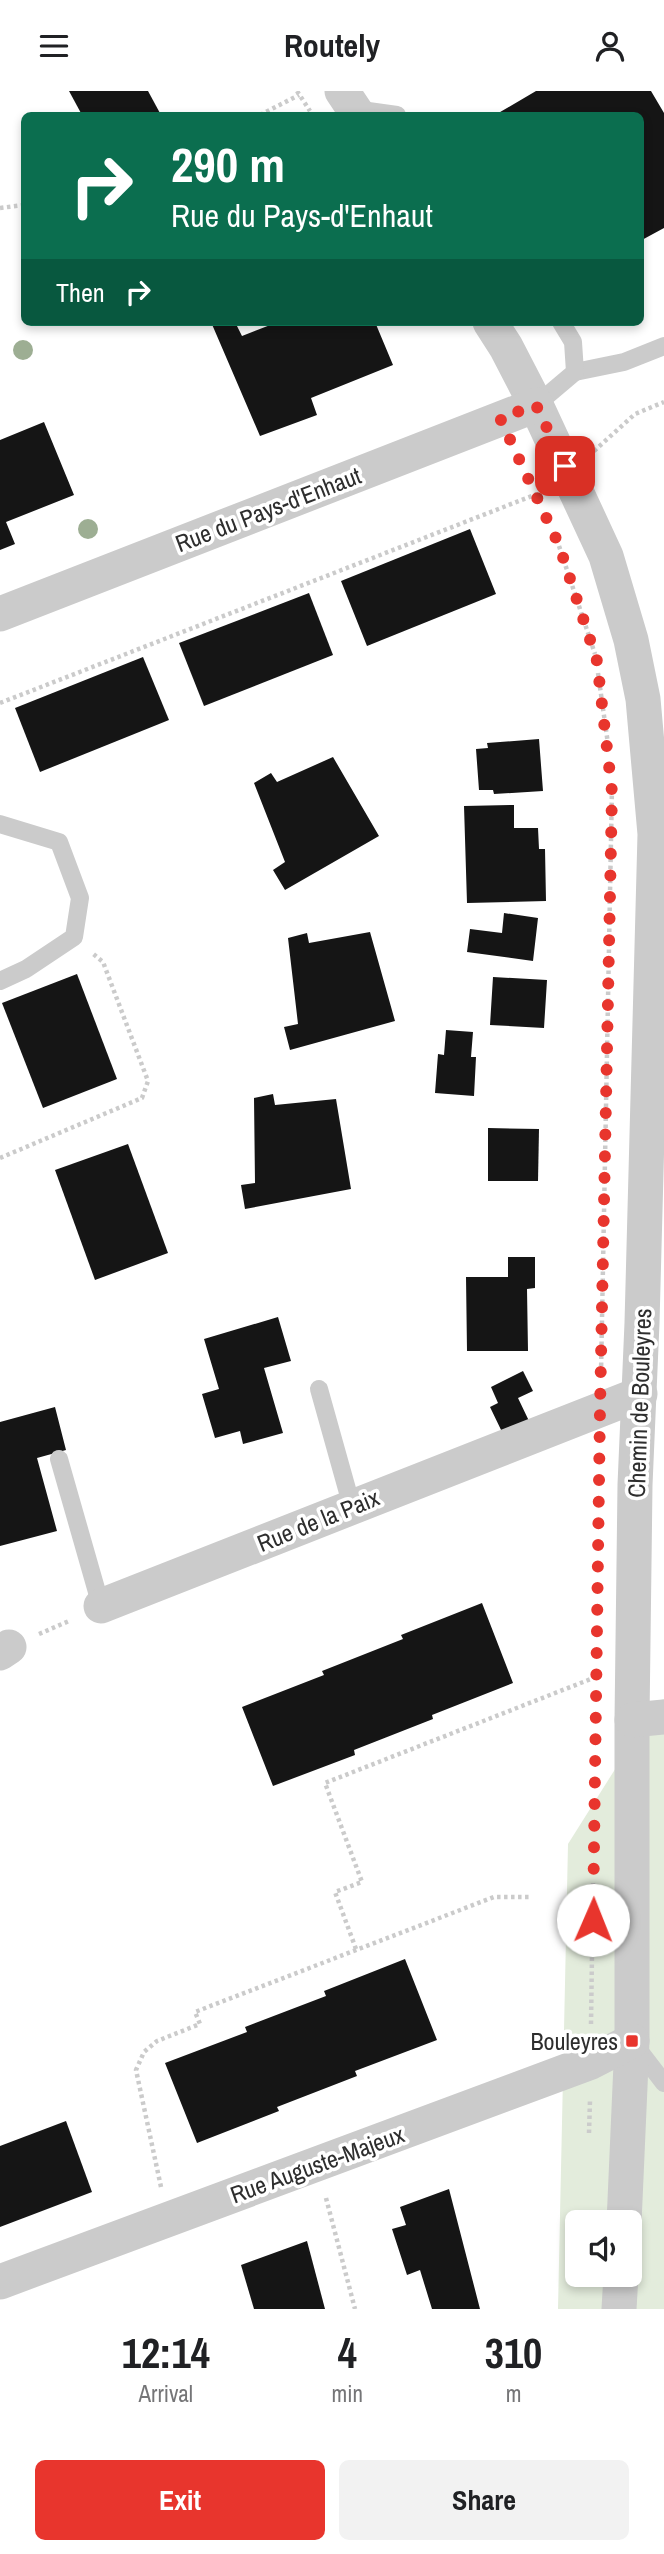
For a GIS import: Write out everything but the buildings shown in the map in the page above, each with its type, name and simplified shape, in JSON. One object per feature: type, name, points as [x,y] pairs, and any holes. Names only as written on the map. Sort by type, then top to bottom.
[{"type":"street","name":"Chemin de Bouleyres","points":[[493,326],[536,405],[606,557],[631,640],[643,699],[659,856],[650,1320],[640,1394],[635,1485],[648,1718],[625,2210]]},
{"type":"street","name":"Rue du Pays-d'Enhaut","points":[[0,614],[536,405]]},
{"type":"street","name":"Rue de la Paix","points":[[101,1606],[640,1394]]},
{"type":"street","name":"Rue Auguste-Majeux","points":[[0,2282],[591,2062],[632,2041]]},
{"type":"street","points":[[619,2309],[620,2287]]},
{"type":"lane","points":[[351,105],[383,112]]},
{"type":"lane","points":[[563,326],[573,342],[575,372]]},
{"type":"lane","points":[[536,405],[575,372],[624,362],[664,347]]},
{"type":"lane","points":[[0,824],[59,842],[80,898],[74,937],[26,969],[0,981]]},
{"type":"lane","points":[[318,1389],[352,1507]]},
{"type":"lane","points":[[60,1459],[101,1606]]},
{"type":"lane","points":[[632,2041],[664,2083]]},
{"type":"path","points":[[265,112],[298,93],[311,112]]},
{"type":"path","points":[[0,208],[21,205]]},
{"type":"path","points":[[592,453],[635,414],[664,402]]},
{"type":"path","points":[[531,481],[542,507]]},
{"type":"path","points":[[0,703],[537,494]]},
{"type":"path","points":[[559,545],[597,661],[609,751]]},
{"type":"path","points":[[600,1409],[611,778]]},
{"type":"path","points":[[0,1158],[142,1098],[148,1081],[103,962],[74,937]]},
{"type":"path","points":[[5,1650],[101,1606]]},
{"type":"path","points":[[356,1949],[335,1892],[362,1882],[325,1783],[596,1677],[596,1690]]},
{"type":"path","points":[[589,2146],[593,1879]]},
{"type":"path","points":[[162,2190],[136,2070],[144,2052],[157,2041],[200,2024],[195,2012],[356,1949],[494,1897],[532,1897]]},
{"type":"path","points":[[325,2196],[355,2309]]},
{"type":"green space","points":[[664,1699],[664,2309],[558,2309],[568,1844],[658,1701]]},
{"type":"place","name":"Bouleyres","points":[[632,2041]]},
{"type":"route","points":[[565,466],[536,405],[500,418],[559,545],[597,661],[612,792],[593,1920]]}]
